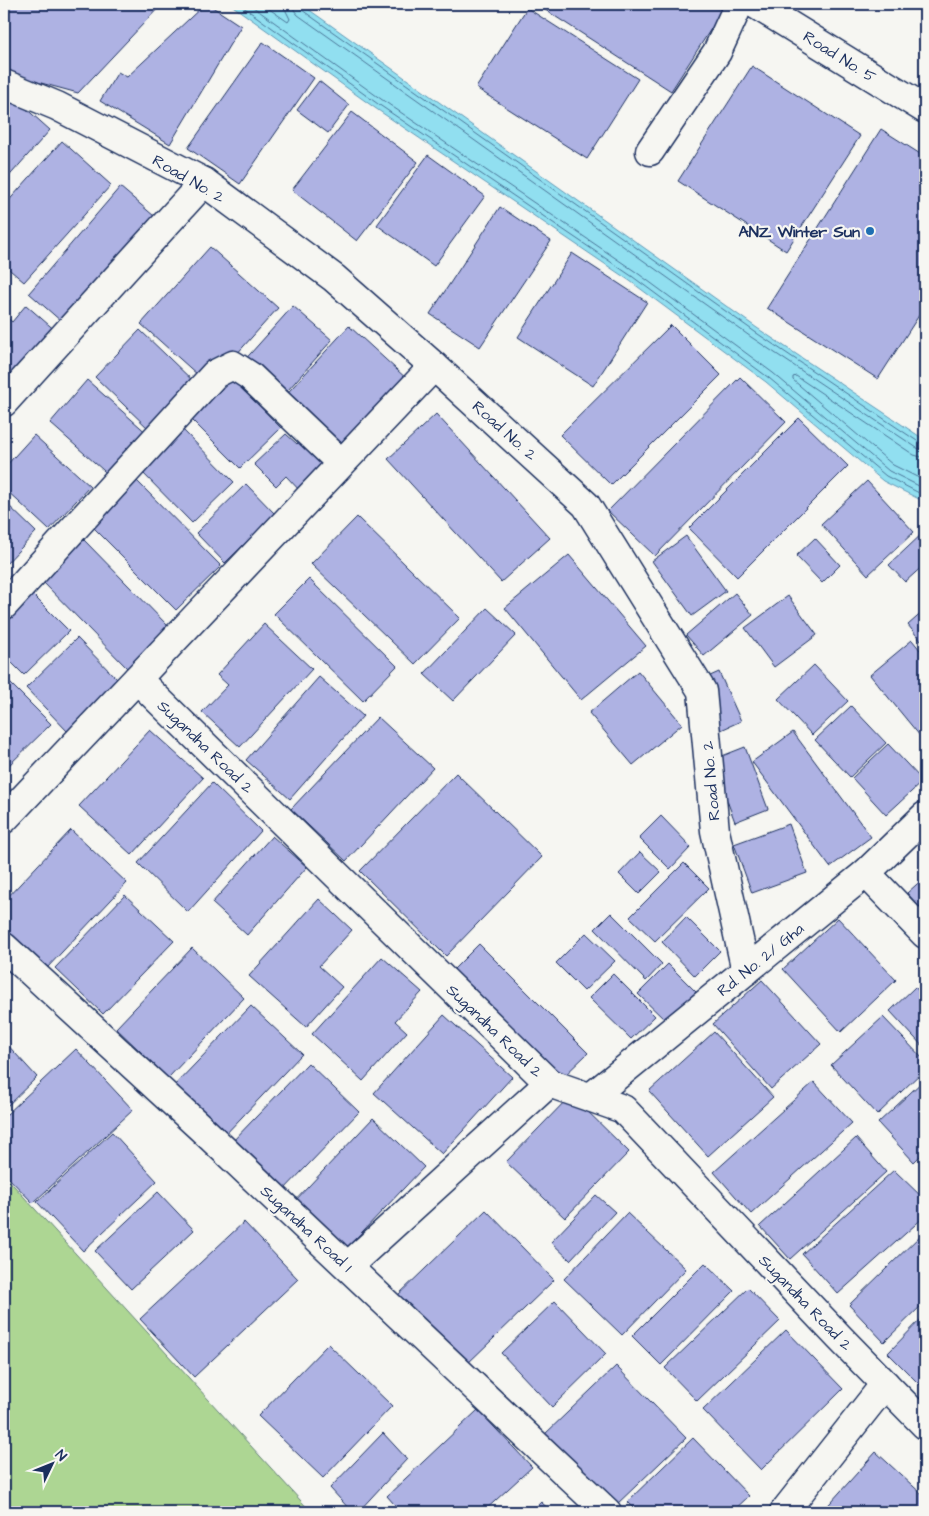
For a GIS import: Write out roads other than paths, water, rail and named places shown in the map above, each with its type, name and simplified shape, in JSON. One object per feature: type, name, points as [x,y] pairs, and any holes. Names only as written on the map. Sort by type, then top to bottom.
[{"type":"street","points":[[650,151],[717,52],[739,4]]},
{"type":"street","name":"Road No. 5","points":[[755,4],[925,109]]},
{"type":"street","name":"Road No. 2","points":[[4,84],[56,106],[204,182],[334,278],[586,504],[702,692],[715,831],[746,971]]},
{"type":"street","points":[[4,402],[204,182]]},
{"type":"street","points":[[4,605],[215,374],[233,365],[250,376],[341,463]]},
{"type":"street","points":[[4,819],[434,366]]},
{"type":"street","name":"Sugandha Road 2","points":[[137,679],[549,1082],[623,1109],[925,1425]]},
{"type":"street","name":"Rd. No. 2/ Gha","points":[[591,1097],[866,873],[925,816]]},
{"type":"street","points":[[866,873],[925,934]]},
{"type":"street","name":"Sugandha Road 1","points":[[4,946],[201,1128],[607,1512]]},
{"type":"street","points":[[348,1266],[549,1082]]},
{"type":"street","points":[[784,1512],[885,1384]]},
{"type":"water","points":[[230,4],[301,4],[757,328],[925,440],[925,502],[883,481],[766,382],[630,281],[375,108]]},
{"type":"place","name":"ANZ Winter Sun","points":[[870,231]]}]
